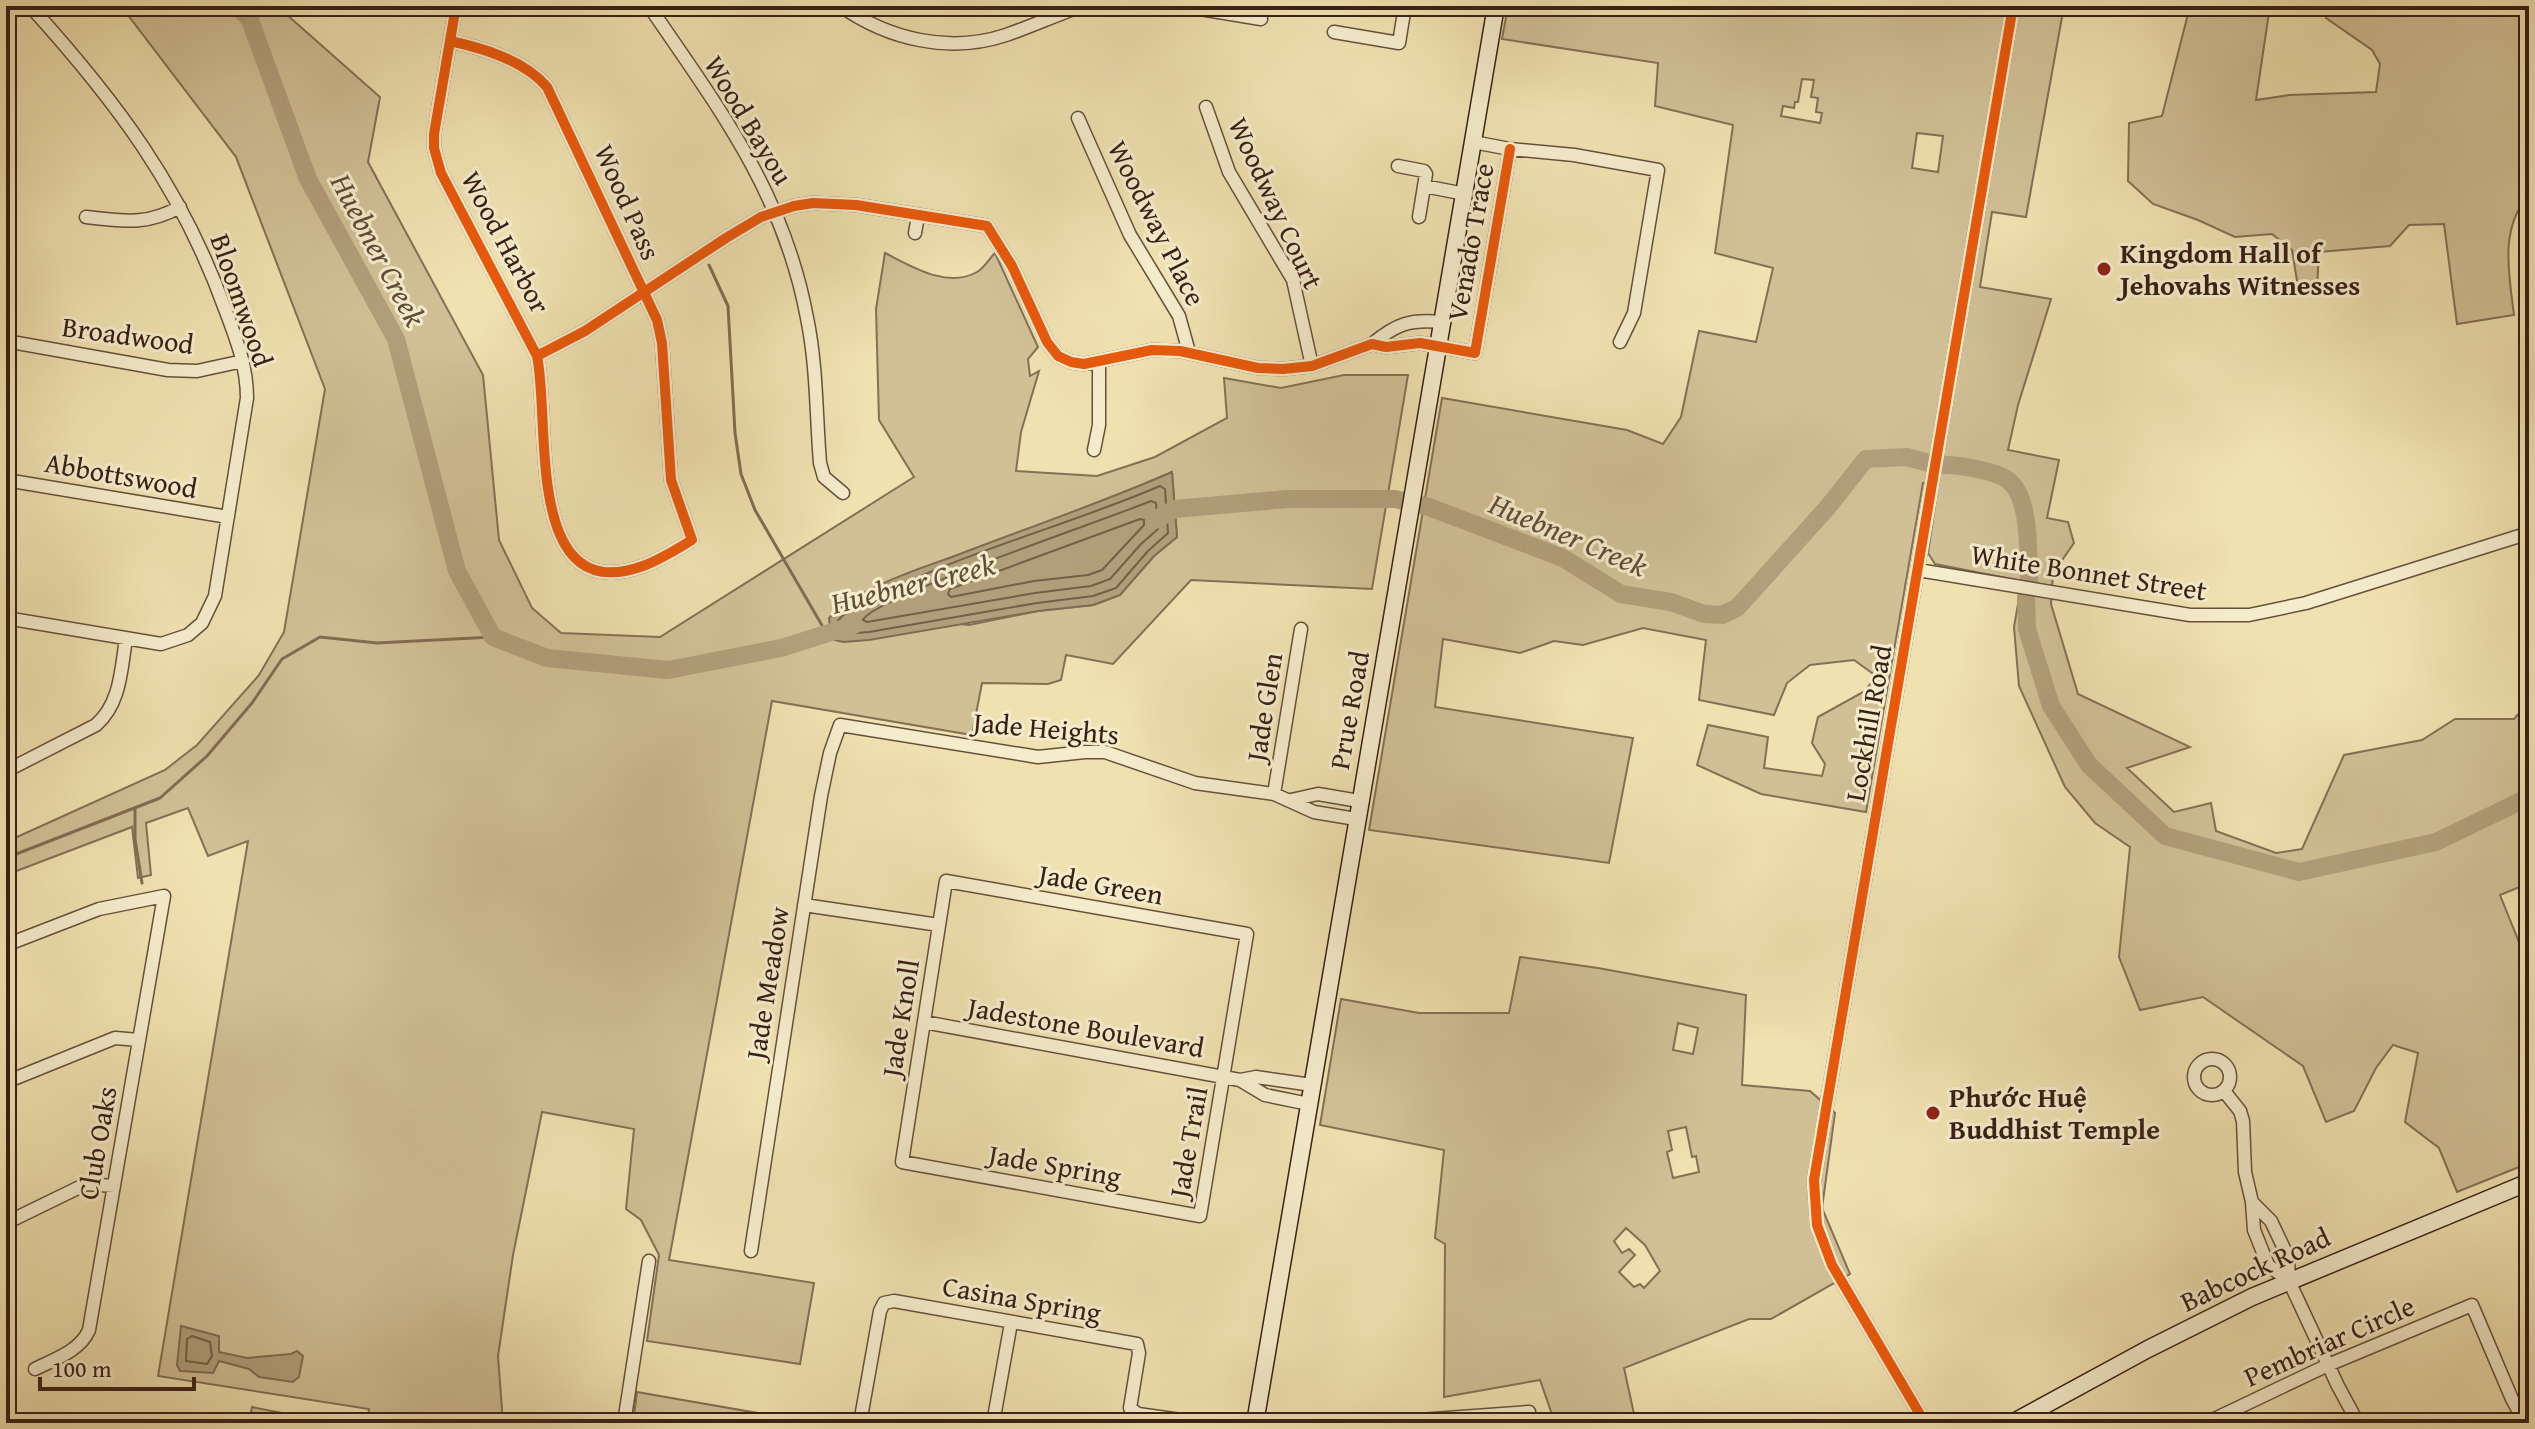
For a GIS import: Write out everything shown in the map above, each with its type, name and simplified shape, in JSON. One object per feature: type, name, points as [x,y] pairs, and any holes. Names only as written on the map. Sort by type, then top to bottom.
[{"type":"main road","name":"Prue Road","points":[[1255,1423],[1496,6]]},
{"type":"main road","name":"Babcock Road","points":[[2012,1423],[2162,1342],[2289,1281],[2529,1182]]},
{"type":"street","points":[[6,19],[15,6]]},
{"type":"street","name":"Bloomwood","points":[[6,618],[144,643],[171,643],[188,635],[202,623],[215,596],[247,398],[243,361],[213,274],[180,207],[131,125],[30,6]]},
{"type":"street","name":"Wood Harbor","points":[[456,6],[434,134],[438,164],[537,356],[550,504],[557,530],[572,557],[589,569],[611,571],[636,568],[692,540]]},
{"type":"street","name":"Wood Bayou","points":[[649,6],[753,162],[775,212],[807,317],[814,365],[820,463],[824,477],[843,493]]},
{"type":"street","points":[[841,6],[865,22],[891,33],[948,43],[1004,36],[1082,6]]},
{"type":"street","points":[[1182,6],[1244,11],[1261,19]]},
{"type":"street","points":[[1334,32],[1399,43],[1405,6]]},
{"type":"street","name":"Lockhill Road","points":[[1925,1423],[1832,1265],[1817,1225],[1813,1200],[1817,1156],[2013,6]]},
{"type":"street","name":"Wood Pass","points":[[450,41],[522,66],[547,87],[657,320],[662,343],[671,480],[692,540]]},
{"type":"street","name":"Woodway Court","points":[[1206,107],[1229,172],[1293,280],[1312,366]]},
{"type":"street","name":"Woodway Place","points":[[1078,118],[1130,235],[1179,316],[1189,352]]},
{"type":"street","points":[[1473,142],[1658,170],[1634,313],[1620,342]]},
{"type":"street","name":"Venado Trace","points":[[1437,346],[1475,353],[1510,149]]},
{"type":"street","points":[[1398,166],[1426,174],[1419,217]]},
{"type":"street","points":[[1424,186],[1465,194]]},
{"type":"street","points":[[537,356],[565,343],[726,238],[775,212],[813,203],[856,205],[987,226],[1012,266],[1047,342],[1058,356],[1071,362],[1084,364],[1152,350],[1189,352],[1258,368],[1312,366],[1372,344],[1396,326],[1424,320],[1441,322]]},
{"type":"street","points":[[86,217],[132,223],[180,207]]},
{"type":"street","points":[[915,233],[918,216]]},
{"type":"street","points":[[1403,324],[1405,344]]},
{"type":"street","name":"Broadwood","points":[[6,341],[168,370],[197,371],[243,361]]},
{"type":"street","points":[[1372,344],[1386,347],[1405,344],[1437,346]]},
{"type":"street","points":[[1094,450],[1099,425],[1099,361]]},
{"type":"street","name":"Abbottswood","points":[[6,480],[228,517]]},
{"type":"street","name":"White Bonnet Street","points":[[1918,570],[2190,615],[2249,615],[2306,603],[2529,533]]},
{"type":"street","name":"Jade Glen","points":[[1274,794],[1301,629]]},
{"type":"street","points":[[6,771],[104,718],[116,694],[126,639]]},
{"type":"street","name":"Jade Heights","points":[[840,725],[1038,757],[1105,752],[1195,783],[1274,794],[1303,808],[1356,819]]},
{"type":"street","name":"Jade Meadow","points":[[751,1251],[821,796],[830,753],[840,725]]},
{"type":"street","name":"Jade Heights","points":[[1291,800],[1306,795],[1325,795],[1359,801]]},
{"type":"street","points":[[1322,813],[1325,795]]},
{"type":"street","name":"Jade Knoll","points":[[902,1162],[946,881]]},
{"type":"street","name":"Jade Green","points":[[946,881],[1247,934]]},
{"type":"street","name":"Club Oaks","points":[[6,945],[99,909],[164,896],[89,1330],[71,1351],[35,1369]]},
{"type":"street","points":[[804,905],[939,925]]},
{"type":"street","name":"Jade Trail","points":[[1200,1216],[1247,934]]},
{"type":"street","name":"Jadestone Boulevard","points":[[924,1022],[1240,1080],[1256,1077],[1312,1085]]},
{"type":"street","points":[[6,1082],[115,1038],[139,1040]]},
{"type":"street","points":[[1273,1097],[1276,1079]]},
{"type":"street","name":"Jadestone Boulevard","points":[[1240,1080],[1255,1091],[1309,1104]]},
{"type":"street","points":[[2224,1091],[2240,1111],[2243,1121],[2245,1172],[2254,1230],[2268,1265],[2289,1281]]},
{"type":"street","name":"Jade Spring","points":[[902,1162],[1200,1216]]},
{"type":"street","points":[[6,1223],[86,1184],[114,1186]]},
{"type":"street","points":[[2252,1202],[2271,1221],[2288,1257],[2289,1281],[2358,1423]]},
{"type":"street","points":[[2258,1240],[2276,1232]]},
{"type":"street","points":[[624,1423],[649,1261]]},
{"type":"street","name":"Casina Spring","points":[[860,1423],[884,1303],[894,1301],[1137,1344],[1139,1353],[1130,1408],[1138,1414],[1202,1423]]},
{"type":"street","name":"Pembriar Circle","points":[[2206,1423],[2328,1365],[2472,1305],[2525,1423]]},
{"type":"street","points":[[993,1423],[1011,1323]]},
{"type":"street","points":[[1378,1423],[1529,1412]]},
{"type":"shaded area","points":[[121,6],[277,6],[380,97],[368,162],[483,375],[499,540],[532,608],[561,633],[660,637],[914,477],[879,420],[876,309],[885,253],[930,274],[954,278],[977,272],[995,253],[1038,347],[1028,359],[1030,376],[1039,371],[1021,432],[1016,471],[1097,476],[1155,457],[1227,418],[1224,378],[1281,388],[1344,375],[1408,375],[1372,589],[1191,580],[1113,664],[1066,655],[1061,680],[1048,684],[982,683],[972,735],[772,701],[669,1260],[814,1283],[800,1364],[647,1341],[659,1255],[641,1220],[626,1209],[634,1129],[542,1112],[513,1255],[498,1356],[503,1423],[367,1423],[369,1409],[158,1376],[248,841],[208,856],[188,808],[146,823],[151,875],[138,878],[132,827],[6,875],[6,842],[165,770],[197,745],[259,675],[284,632],[325,389],[236,157]],"holes":[[[1172,472],[1177,537],[1154,556],[1120,595],[1094,605],[1038,611],[969,625],[837,610],[906,574],[1107,500]]]},
{"type":"shaded area","points":[[1508,6],[2064,6],[2026,217],[1992,212],[1980,287],[2051,299],[2018,405],[2008,450],[2059,460],[2047,518],[2068,522],[2074,543],[2053,573],[2051,604],[2078,694],[2190,747],[2127,768],[2174,812],[2211,803],[2216,831],[2276,853],[2302,849],[2344,755],[2422,740],[2455,719],[2514,719],[2529,702],[2529,883],[2500,895],[2529,967],[2529,1163],[2457,1192],[2439,1148],[2405,1122],[2418,1053],[2393,1045],[2376,1068],[2354,1111],[2326,1122],[2303,1066],[2203,997],[2140,1010],[2119,957],[2130,847],[2095,823],[2065,787],[2019,686],[2014,627],[2022,581],[1935,564],[1928,553],[1938,485],[1923,483],[1866,812],[1761,794],[1697,765],[1708,725],[1768,737],[1764,768],[1822,776],[1825,764],[1812,743],[1818,717],[1865,691],[1876,676],[1854,660],[1810,665],[1787,683],[1774,715],[1699,700],[1706,640],[1643,628],[1583,645],[1554,641],[1520,653],[1443,639],[1435,707],[1633,738],[1609,863],[1369,830],[1442,398],[1627,430],[1663,444],[1681,417],[1699,331],[1756,342],[1773,268],[1715,253],[1733,125],[1655,106],[1658,63],[1502,39]],"holes":[[[1802,79],[1814,80],[1811,97],[1818,98],[1816,112],[1822,113],[1820,123],[1781,116],[1783,106],[1794,108],[1795,102],[1798,102]],[[1917,133],[1943,136],[1938,172],[1912,168]]]},
{"type":"shaded area","points":[[2190,6],[2270,6],[2256,100],[2289,95],[2376,92],[2380,64],[2372,50],[2326,18],[2329,6],[2529,6],[2529,195],[2513,222],[2508,252],[2514,315],[2457,324],[2444,224],[2409,225],[2390,246],[2319,252],[2317,290],[2299,293],[2292,250],[2272,234],[2235,237],[2153,204],[2128,181],[2129,123],[2162,116]]},
{"type":"shaded area","points":[[1520,957],[1746,995],[1742,1085],[1810,1091],[1835,1113],[1822,1208],[1850,1274],[1771,1319],[1749,1319],[1624,1368],[1636,1423],[1555,1423],[1540,1380],[1444,1397],[1445,1244],[1435,1238],[1444,1150],[1320,1125],[1341,999],[1419,1013],[1509,1013]],"holes":[[[1678,1023],[1698,1028],[1693,1054],[1673,1050]],[[1686,1127],[1692,1157],[1696,1156],[1699,1172],[1673,1178],[1667,1152],[1672,1150],[1668,1131]],[[1626,1228],[1645,1245],[1660,1271],[1644,1288],[1640,1284],[1634,1287],[1619,1272],[1635,1255],[1629,1249],[1622,1253],[1614,1241]]]},
{"type":"shaded area","points":[[637,1392],[792,1419],[791,1423],[633,1423]]},
{"type":"shaded area","points":[[252,1407],[282,1413],[280,1423],[249,1423]]},
{"type":"water","points":[[1172,472],[1177,537],[1154,556],[1120,595],[1093,605],[1038,611],[869,640],[843,642],[831,639],[829,618],[871,589]]},
{"type":"water","points":[[181,1326],[219,1336],[219,1352],[247,1358],[297,1351],[303,1356],[299,1377],[293,1382],[259,1377],[249,1369],[219,1361],[213,1373],[180,1371],[177,1365]]},
{"type":"waterway","name":"Huebner Creek","points":[[237,6],[250,20],[308,179],[396,339],[457,571],[493,637],[547,658],[668,670],[781,648],[854,625]]},
{"type":"waterway","points":[[709,265],[728,306],[735,433],[741,474],[755,510],[827,634]]},
{"type":"waterway","name":"Huebner Creek","points":[[1155,520],[1175,509],[1287,499],[1395,499],[1429,507],[1563,558],[1621,594],[1671,602],[1704,614],[1722,615],[1737,608],[1827,508],[1866,459],[1907,457],[1929,463]]},
{"type":"waterway","name":"Huebner Creek","points":[[1944,465],[1996,474],[2016,489],[2027,528],[2029,582]]},
{"type":"waterway","name":"Huebner Creek","points":[[2026,597],[2027,629],[2051,706],[2089,765],[2165,836],[2299,872],[2436,842],[2529,797]]},
{"type":"waterway","points":[[6,858],[160,798],[207,756],[252,703],[282,659],[320,637],[377,643],[493,637]]},
{"type":"waterway","points":[[135,808],[135,839],[142,883]]},
{"type":"cycle path","points":[[450,41],[515,62],[547,87],[657,320],[662,343],[671,480],[692,540],[643,566],[605,572],[578,560],[560,536],[550,502],[537,356],[441,173],[434,148],[434,134],[456,6]]},
{"type":"cycle path","points":[[1925,1423],[1832,1265],[1817,1225],[1814,1180],[2013,6]]},
{"type":"cycle path","points":[[537,356],[585,331],[761,217],[813,203],[856,205],[987,226],[1012,266],[1047,342],[1058,356],[1071,362],[1084,364],[1152,350],[1180,351],[1258,368],[1283,369],[1312,366],[1372,344],[1386,347],[1420,343],[1475,353],[1510,149]]},
{"type":"place","name":"Kingdom Hall of Jehovahs Witnesses","points":[[2104,269]]},
{"type":"place","name":"Phước Huệ Buddhist Temple","points":[[1933,1113]]}]
